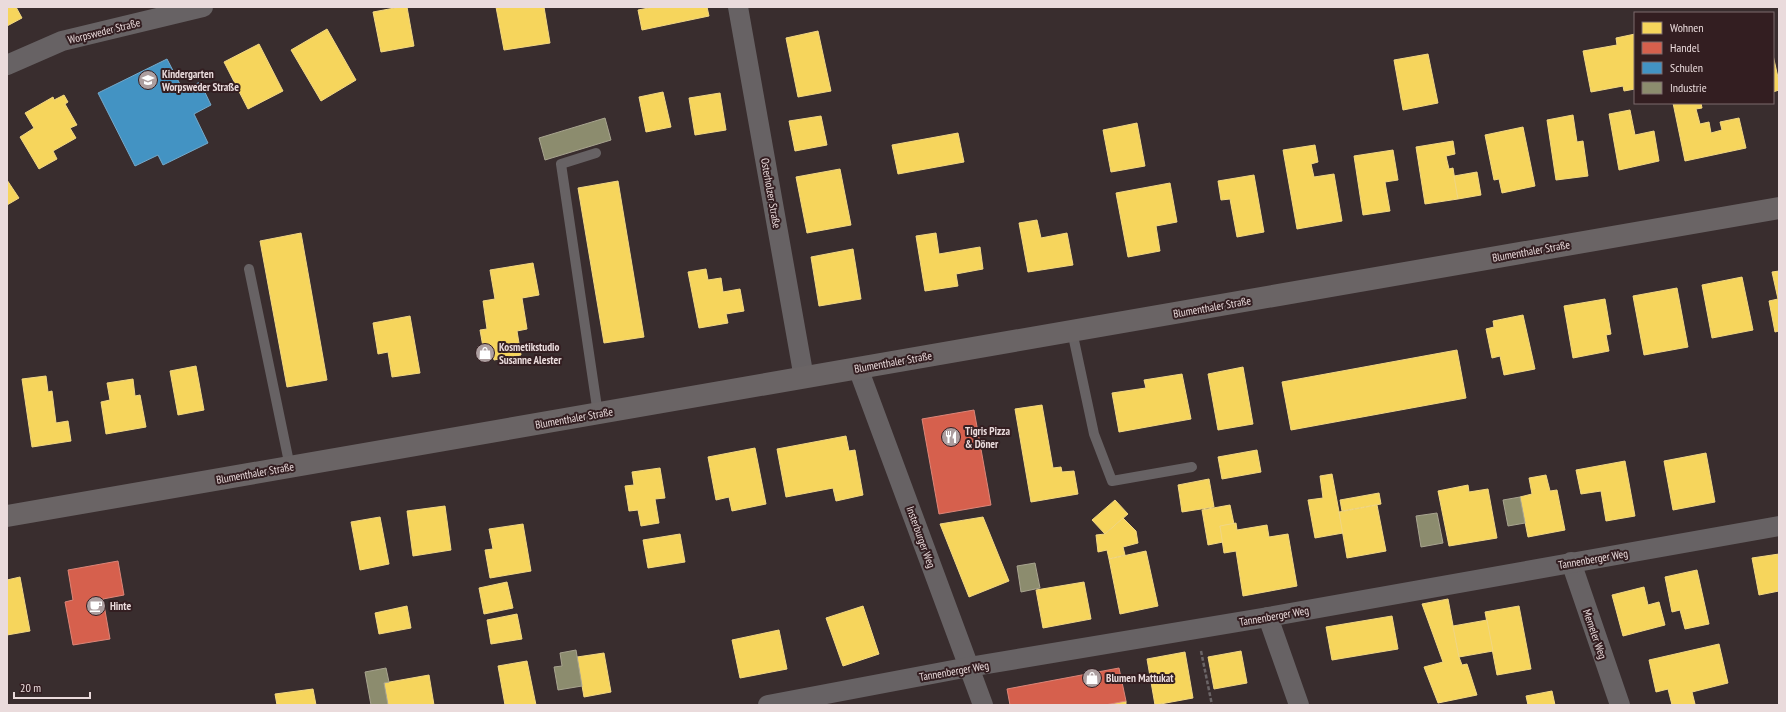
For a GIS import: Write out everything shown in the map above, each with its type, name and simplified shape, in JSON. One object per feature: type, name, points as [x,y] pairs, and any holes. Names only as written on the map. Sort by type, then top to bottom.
[{"type":"main road","name":"Blumenthaler Straße","points":[[7,516],[1779,208]]},
{"type":"street","name":"Worpsweder Straße","points":[[7,65],[62,41],[203,7]]},
{"type":"street","name":"Osterholzer Straße","points":[[738,7],[804,378]]},
{"type":"street","name":"Insterburger Weg","points":[[858,368],[983,705]]},
{"type":"street","name":"Tannenberger Weg","points":[[780,704],[970,668],[1268,617],[1570,562],[1779,526]]},
{"type":"street","name":"Memeler Weg","points":[[1570,562],[1620,705]]},
{"type":"street","points":[[1268,617],[1300,705]]},
{"type":"lane","points":[[596,153],[561,164],[598,414]]},
{"type":"lane","points":[[248,269],[290,467]]},
{"type":"lane","points":[[1072,331],[1094,434],[1112,481],[1192,467]]},
{"type":"path","points":[[1197,629],[1212,705]]},
{"type":"building: Wohnen","points":[[7,7],[16,7],[22,18],[7,26]]},
{"type":"building: Wohnen","points":[[407,7],[414,46],[381,52],[373,12]]},
{"type":"building: Wohnen","points":[[496,7],[544,7],[550,43],[504,50]]},
{"type":"building: Wohnen","points":[[654,7],[707,7],[709,16],[642,30],[638,10]]},
{"type":"building: Wohnen","points":[[327,29],[356,80],[321,101],[291,50]]},
{"type":"building: Wohnen","points":[[818,31],[831,91],[798,97],[786,38]]},
{"type":"building: Wohnen","points":[[1634,34],[1634,89],[1624,91],[1623,86],[1591,92],[1583,51],[1617,45],[1616,38]]},
{"type":"building: Wohnen","points":[[259,44],[283,91],[248,109],[224,62]]},
{"type":"building: Wohnen","points":[[1428,54],[1438,103],[1403,110],[1394,60]]},
{"type":"building: Wohnen","points":[[1774,60],[1779,82],[1779,90],[1774,92]]},
{"type":"building: Wohnen","points":[[663,92],[671,127],[646,132],[639,97]]},
{"type":"building: Wohnen","points":[[720,93],[726,130],[695,135],[689,98]]},
{"type":"building: Wohnen","points":[[64,95],[68,102],[65,104],[77,125],[70,128],[76,138],[53,151],[57,159],[39,169],[20,137],[34,128],[25,113],[53,97],[54,100]]},
{"type":"building: Wohnen","points":[[1673,104],[1701,104],[1702,108],[1696,109],[1700,124],[1709,122],[1711,133],[1722,130],[1720,122],[1739,118],[1746,148],[1685,161]]},
{"type":"building: Wohnen","points":[[1630,110],[1635,135],[1654,131],[1659,161],[1619,170],[1609,114]]},
{"type":"building: Wohnen","points":[[1573,115],[1577,142],[1583,141],[1588,176],[1556,180],[1547,120]]},
{"type":"building: Wohnen","points":[[821,116],[827,145],[795,151],[789,121]]},
{"type":"building: Wohnen","points":[[1137,123],[1145,166],[1111,172],[1103,130]]},
{"type":"building: Wohnen","points":[[1523,127],[1535,186],[1502,193],[1499,179],[1494,180],[1485,135]]},
{"type":"building: Wohnen","points":[[958,133],[964,162],[898,174],[892,145]]},
{"type":"building: Wohnen","points":[[1453,141],[1455,154],[1446,156],[1449,169],[1453,168],[1458,199],[1425,204],[1416,147]]},
{"type":"building: Wohnen","points":[[1315,145],[1318,162],[1311,164],[1314,177],[1334,174],[1342,221],[1297,229],[1283,150]]},
{"type":"building: Wohnen","points":[[1393,150],[1398,180],[1385,182],[1390,211],[1363,215],[1354,156]]},
{"type":"building: Wohnen","points":[[840,169],[851,225],[807,233],[796,177]]},
{"type":"building: Wohnen","points":[[1477,172],[1481,195],[1458,199],[1454,176]]},
{"type":"building: Wohnen","points":[[1254,175],[1264,232],[1237,237],[1230,199],[1221,200],[1218,181]]},
{"type":"building: Wohnen","points":[[7,180],[19,198],[7,205]]},
{"type":"building: Wohnen","points":[[618,181],[644,337],[604,343],[578,188]]},
{"type":"building: Wohnen","points":[[1170,183],[1177,222],[1156,226],[1160,251],[1128,257],[1116,193]]},
{"type":"building: Wohnen","points":[[1037,220],[1041,238],[1067,233],[1073,265],[1028,272],[1019,223]]},
{"type":"building: Wohnen","points":[[301,233],[327,380],[287,387],[260,241]]},
{"type":"building: Wohnen","points":[[936,233],[939,254],[980,247],[983,269],[956,274],[958,286],[925,291],[916,236]]},
{"type":"building: Wohnen","points":[[853,249],[861,299],[819,306],[811,257]]},
{"type":"building: Wohnen","points":[[533,263],[539,295],[522,298],[527,329],[517,331],[521,355],[494,360],[491,345],[483,347],[480,330],[487,329],[483,301],[495,299],[490,270]]},
{"type":"building: Wohnen","points":[[706,269],[708,280],[721,278],[723,292],[740,289],[744,311],[726,314],[728,323],[699,328],[688,272]]},
{"type":"building: Wohnen","points":[[1779,271],[1779,331],[1775,332],[1769,301],[1778,299],[1772,272]]},
{"type":"building: Wohnen","points":[[1742,277],[1753,330],[1712,338],[1702,285]]},
{"type":"building: Wohnen","points":[[1677,288],[1688,347],[1644,355],[1633,296]]},
{"type":"building: Wohnen","points":[[1605,299],[1611,334],[1606,335],[1609,351],[1573,358],[1564,306]]},
{"type":"building: Wohnen","points":[[1523,315],[1535,369],[1504,375],[1500,356],[1492,358],[1486,329],[1494,327],[1493,321]]},
{"type":"building: Wohnen","points":[[410,316],[420,373],[392,377],[388,352],[378,354],[373,323]]},
{"type":"building: Wohnen","points":[[1457,350],[1466,398],[1291,430],[1282,382]]},
{"type":"building: Wohnen","points":[[196,366],[204,410],[178,415],[170,371]]},
{"type":"building: Wohnen","points":[[1243,367],[1253,424],[1218,430],[1208,374]]},
{"type":"building: Wohnen","points":[[1182,374],[1191,419],[1119,432],[1112,393],[1146,388],[1144,380]]},
{"type":"building: Wohnen","points":[[46,376],[48,392],[52,391],[56,423],[68,421],[71,441],[32,447],[22,379]]},
{"type":"building: Wohnen","points":[[133,379],[135,396],[140,395],[146,427],[106,434],[101,402],[110,400],[107,383]]},
{"type":"building: Wohnen","points":[[1042,405],[1053,468],[1061,467],[1062,472],[1074,471],[1078,494],[1031,502],[1015,409]]},
{"type":"building: Wohnen","points":[[846,436],[849,451],[855,450],[863,495],[836,501],[833,488],[786,497],[777,449]]},
{"type":"building: Wohnen","points":[[755,448],[766,504],[732,511],[729,497],[716,500],[708,457]]},
{"type":"building: Wohnen","points":[[1257,450],[1261,472],[1222,479],[1218,457]]},
{"type":"building: Wohnen","points":[[1706,453],[1715,502],[1673,510],[1664,461]]},
{"type":"building: Wohnen","points":[[1625,461],[1635,516],[1606,521],[1601,491],[1581,494],[1576,470]]},
{"type":"building: Wohnen","points":[[660,468],[665,498],[655,499],[659,523],[641,526],[638,510],[629,511],[625,486],[634,485],[632,472]]},
{"type":"building: Wohnen","points":[[1332,474],[1343,533],[1315,538],[1308,500],[1323,498],[1320,476]]},
{"type":"building: Wohnen","points":[[1546,475],[1550,491],[1557,490],[1565,530],[1528,537],[1520,497],[1532,494],[1529,478]]},
{"type":"building: Wohnen","points":[[1209,479],[1214,507],[1182,512],[1178,485]]},
{"type":"building: Wohnen","points":[[1468,485],[1469,492],[1488,489],[1497,538],[1449,546],[1438,491]]},
{"type":"building: Wohnen","points":[[1379,493],[1381,504],[1342,511],[1340,500]]},
{"type":"building: Wohnen","points":[[1115,500],[1128,514],[1105,534],[1092,520]]},
{"type":"building: Wohnen","points":[[1230,505],[1234,524],[1220,526],[1223,542],[1208,545],[1202,510]]},
{"type":"building: Wohnen","points":[[1377,505],[1386,551],[1347,558],[1339,512]]},
{"type":"building: Wohnen","points":[[445,506],[451,550],[413,556],[407,511]]},
{"type":"building: Wohnen","points":[[380,517],[389,564],[360,570],[351,522]]},
{"type":"building: Wohnen","points":[[983,517],[1009,581],[969,597],[940,524]]},
{"type":"building: Wohnen","points":[[1123,518],[1136,531],[1138,543],[1123,547],[1125,555],[1109,559],[1107,550],[1098,552],[1096,535],[1105,534]]},
{"type":"building: Wohnen","points":[[1236,523],[1237,530],[1267,525],[1269,537],[1288,534],[1297,586],[1243,596],[1236,551],[1224,553],[1220,526]]},
{"type":"building: Wohnen","points":[[523,524],[531,571],[490,578],[485,550],[493,549],[489,529]]},
{"type":"building: Wohnen","points":[[680,534],[685,562],[648,568],[643,540]]},
{"type":"building: Wohnen","points":[[1146,551],[1158,606],[1120,614],[1109,559]]},
{"type":"building: Wohnen","points":[[1779,554],[1779,591],[1759,595],[1752,558]]},
{"type":"building: Wohnen","points":[[1697,570],[1709,624],[1685,629],[1680,610],[1672,612],[1665,577]]},
{"type":"building: Wohnen","points":[[20,577],[30,631],[7,635],[7,580]]},
{"type":"building: Wohnen","points":[[507,582],[513,608],[484,614],[479,588]]},
{"type":"building: Wohnen","points":[[1084,582],[1091,619],[1043,628],[1036,590]]},
{"type":"building: Wohnen","points":[[1644,587],[1648,605],[1659,602],[1665,625],[1623,636],[1612,595]]},
{"type":"building: Wohnen","points":[[1448,599],[1459,657],[1462,665],[1467,664],[1477,695],[1438,703],[1424,667],[1443,662],[1422,604]]},
{"type":"building: Wohnen","points":[[407,606],[411,628],[379,634],[375,613]]},
{"type":"building: Wohnen","points":[[863,606],[879,654],[843,666],[826,618]]},
{"type":"building: Wohnen","points":[[1519,606],[1531,669],[1497,675],[1485,612]]},
{"type":"building: Wohnen","points":[[517,614],[522,639],[491,644],[487,620]]},
{"type":"building: Wohnen","points":[[1392,616],[1398,649],[1332,660],[1326,627]]},
{"type":"building: Wohnen","points":[[1487,620],[1493,651],[1459,657],[1453,626]]},
{"type":"building: Wohnen","points":[[779,630],[787,669],[740,678],[732,640]]},
{"type":"building: Wohnen","points":[[1719,644],[1728,683],[1692,692],[1695,704],[1691,705],[1672,705],[1668,689],[1656,692],[1649,660]]},
{"type":"building: Wohnen","points":[[1241,651],[1247,683],[1214,689],[1208,657]]},
{"type":"building: Wohnen","points":[[1185,652],[1193,698],[1155,705],[1147,659]]},
{"type":"building: Wohnen","points":[[604,653],[611,692],[584,697],[577,657]]},
{"type":"building: Wohnen","points":[[527,661],[536,705],[505,705],[498,666]]},
{"type":"building: Wohnen","points":[[429,675],[434,705],[388,705],[384,683]]},
{"type":"building: Wohnen","points":[[313,689],[316,705],[277,705],[275,694]]},
{"type":"building: Wohnen","points":[[1552,691],[1555,705],[1528,705],[1526,696]]},
{"type":"building: Wohnen","points":[[1126,701],[1126,705],[1105,705]]},
{"type":"building: Handel","points":[[974,410],[991,505],[939,514],[922,419]]},
{"type":"building: Handel","points":[[118,561],[124,595],[103,599],[110,639],[73,645],[65,602],[73,600],[68,570]]},
{"type":"building: Handel","name":"Blumen Mattukat","points":[[1119,668],[1126,701],[1105,705],[1010,705],[1007,689]]},
{"type":"building: Schulen","points":[[167,59],[183,90],[200,82],[211,105],[194,114],[208,143],[163,165],[158,155],[135,166],[98,93]]},
{"type":"building: Industrie","points":[[605,118],[611,140],[545,160],[539,138]]},
{"type":"building: Industrie","points":[[1520,497],[1525,523],[1508,526],[1503,500]]},
{"type":"building: Industrie","points":[[1437,513],[1443,543],[1421,547],[1416,516]]},
{"type":"building: Industrie","points":[[1035,563],[1040,588],[1021,592],[1017,566]]},
{"type":"building: Industrie","points":[[576,650],[582,686],[558,690],[554,667],[562,666],[560,653]]},
{"type":"building: Industrie","points":[[386,668],[389,682],[384,683],[388,705],[371,705],[365,672]]},
{"type":"place","name":"Kindergarten Worpsweder Straße","points":[[148,80]]},
{"type":"place","name":"Kosmetikstudio Susanne Alester","points":[[485,353]]},
{"type":"place","name":"Tigris Pizza & Döner","points":[[951,437]]},
{"type":"place","name":"Hinte","points":[[96,606]]},
{"type":"place","name":"Blumen Mattukat","points":[[1092,678]]}]
